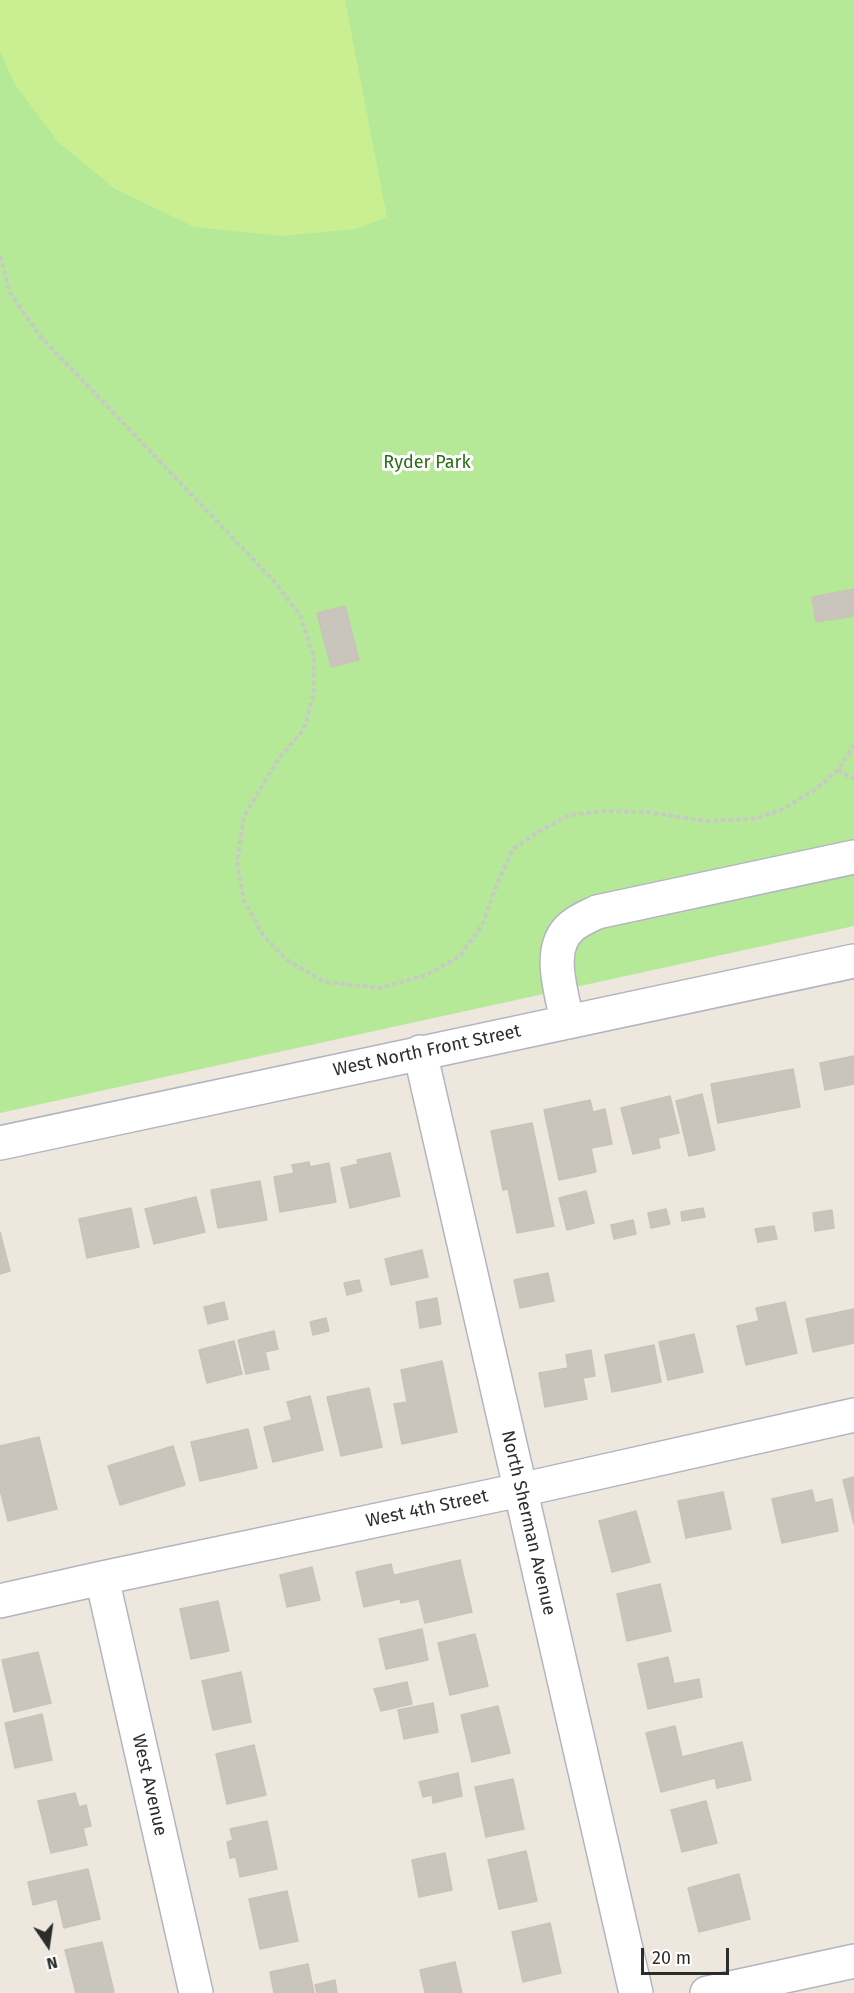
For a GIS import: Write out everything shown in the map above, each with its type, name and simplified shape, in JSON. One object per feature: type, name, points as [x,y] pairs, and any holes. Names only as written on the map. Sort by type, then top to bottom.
[{"type":"street","points":[[567,1021],[557,969],[559,943],[571,926],[597,912],[854,857]]},
{"type":"street","name":"West North Front Street","points":[[0,1143],[854,961]]},
{"type":"street","name":"North Sherman Avenue","points":[[420,1052],[636,1993]]},
{"type":"street","name":"West 4th Street","points":[[0,1601],[520,1490],[854,1415]]},
{"type":"street","name":"West Avenue","points":[[102,1578],[196,1993]]},
{"type":"street","points":[[707,1993],[854,1961]]},
{"type":"path","points":[[0,256],[10,293],[41,337],[273,580],[300,615],[314,658],[314,693],[304,729],[279,758],[244,816],[237,862],[244,900],[263,935],[287,960],[325,982],[380,988],[428,975],[460,956],[482,925],[513,849],[570,815],[602,810],[648,812],[706,821],[753,819],[781,810],[813,791],[838,770],[854,745]]},
{"type":"path","points":[[838,770],[854,779]]},
{"type":"green space","name":"Ryder Park","points":[[0,0],[854,0],[854,926],[0,1113]]},
{"type":"green space","points":[[0,0],[345,0],[387,217],[356,229],[281,236],[194,227],[115,189],[58,142],[14,83],[0,51]]},
{"type":"building","points":[[854,589],[854,616],[816,622],[812,597]]},
{"type":"building","points":[[345,606],[359,660],[331,667],[317,613]]},
{"type":"building","points":[[854,1056],[854,1084],[825,1090],[820,1063]]},
{"type":"building","points":[[793,1069],[800,1107],[718,1123],[711,1084]]},
{"type":"building","points":[[702,1094],[715,1150],[689,1156],[676,1101]]},
{"type":"building","points":[[670,1096],[679,1133],[658,1138],[660,1148],[633,1154],[621,1108]]},
{"type":"building","points":[[590,1100],[593,1112],[605,1109],[612,1144],[591,1148],[596,1172],[559,1180],[544,1110]]},
{"type":"building","points":[[532,1123],[554,1226],[517,1233],[508,1189],[503,1190],[491,1131]]},
{"type":"building","points":[[390,1153],[400,1196],[350,1208],[341,1168],[358,1164],[357,1160]]},
{"type":"building","points":[[309,1162],[310,1167],[329,1163],[336,1202],[280,1212],[274,1177],[294,1173],[292,1165]]},
{"type":"building","points":[[260,1181],[267,1220],[218,1228],[211,1190]]},
{"type":"building","points":[[586,1191],[594,1223],[567,1230],[559,1198]]},
{"type":"building","points":[[196,1197],[205,1232],[154,1244],[145,1209]]},
{"type":"building","points":[[131,1208],[139,1247],[87,1258],[79,1219]]},
{"type":"building","points":[[703,1208],[705,1217],[682,1221],[681,1212]]},
{"type":"building","points":[[666,1209],[670,1224],[651,1228],[648,1213]]},
{"type":"building","points":[[832,1210],[834,1228],[815,1231],[813,1213]]},
{"type":"building","points":[[633,1220],[636,1234],[614,1239],[611,1225]]},
{"type":"building","points":[[774,1226],[777,1239],[758,1242],[755,1229]]},
{"type":"building","points":[[0,1232],[10,1271],[0,1274]]},
{"type":"building","points":[[422,1250],[428,1277],[391,1285],[385,1259]]},
{"type":"building","points":[[548,1273],[554,1301],[520,1308],[514,1280]]},
{"type":"building","points":[[359,1280],[362,1291],[347,1295],[344,1283]]},
{"type":"building","points":[[437,1298],[441,1324],[420,1328],[416,1302]]},
{"type":"building","points":[[224,1302],[228,1319],[208,1324],[204,1307]]},
{"type":"building","points":[[785,1302],[797,1353],[746,1365],[737,1326],[759,1321],[756,1308]]},
{"type":"building","points":[[854,1309],[854,1343],[813,1352],[806,1319]]},
{"type":"building","points":[[326,1318],[329,1331],[313,1335],[310,1322]]},
{"type":"building","points":[[274,1331],[278,1349],[265,1352],[269,1369],[246,1374],[238,1340]]},
{"type":"building","points":[[694,1334],[703,1372],[668,1380],[659,1342]]},
{"type":"building","points":[[234,1341],[242,1374],[207,1383],[199,1350]]},
{"type":"building","points":[[654,1345],[661,1382],[612,1392],[605,1355]]},
{"type":"building","points":[[591,1350],[595,1376],[583,1378],[587,1399],[545,1407],[539,1373],[568,1368],[566,1355]]},
{"type":"building","points":[[442,1361],[457,1432],[402,1444],[394,1404],[407,1402],[401,1370]]},
{"type":"building","points":[[369,1388],[382,1447],[341,1456],[327,1397]]},
{"type":"building","points":[[310,1396],[323,1450],[273,1462],[264,1427],[292,1420],[287,1402]]},
{"type":"building","points":[[248,1429],[257,1468],[200,1481],[191,1442]]},
{"type":"building","points":[[39,1437],[57,1509],[8,1521],[0,1490],[0,1446]]},
{"type":"building","points":[[173,1446],[185,1485],[120,1505],[108,1466]]},
{"type":"building","points":[[854,1477],[854,1524],[843,1480]]},
{"type":"building","points":[[812,1490],[815,1503],[832,1499],[838,1531],[782,1543],[772,1499]]},
{"type":"building","points":[[723,1492],[731,1529],[686,1538],[678,1501]]},
{"type":"building","points":[[636,1511],[650,1562],[612,1572],[599,1521]]},
{"type":"building","points":[[460,1560],[472,1612],[425,1623],[419,1599],[401,1603],[395,1575]]},
{"type":"building","points":[[391,1564],[399,1599],[364,1607],[356,1572]]},
{"type":"building","points":[[312,1567],[320,1600],[287,1607],[280,1575]]},
{"type":"building","points":[[660,1584],[671,1631],[627,1641],[617,1594]]},
{"type":"building","points":[[218,1601],[229,1651],[191,1659],[180,1609]]},
{"type":"building","points":[[422,1629],[428,1660],[386,1669],[379,1639]]},
{"type":"building","points":[[475,1634],[488,1686],[450,1695],[438,1643]]},
{"type":"building","points":[[38,1652],[51,1703],[14,1712],[2,1660]]},
{"type":"building","points":[[668,1657],[674,1684],[699,1679],[702,1697],[648,1709],[638,1664]]},
{"type":"building","points":[[241,1672],[251,1722],[213,1730],[202,1681]]},
{"type":"building","points":[[407,1682],[412,1704],[381,1711],[374,1689]]},
{"type":"building","points":[[433,1703],[438,1732],[404,1739],[398,1710]]},
{"type":"building","points":[[498,1706],[510,1753],[472,1762],[461,1715]]},
{"type":"building","points":[[42,1714],[52,1760],[15,1768],[5,1723]]},
{"type":"building","points":[[675,1726],[682,1757],[742,1742],[751,1780],[717,1788],[715,1778],[661,1792],[646,1733]]},
{"type":"building","points":[[254,1745],[266,1795],[227,1804],[216,1754]]},
{"type":"building","points":[[458,1773],[462,1796],[433,1803],[432,1795],[423,1797],[419,1782]]},
{"type":"building","points":[[513,1779],[524,1829],[486,1837],[475,1787]]},
{"type":"building","points":[[75,1793],[79,1807],[86,1805],[91,1826],[83,1828],[87,1845],[51,1853],[38,1801]]},
{"type":"building","points":[[706,1801],[717,1843],[682,1852],[671,1810]]},
{"type":"building","points":[[267,1821],[277,1869],[240,1877],[236,1857],[230,1858],[227,1842],[233,1840],[230,1829]]},
{"type":"building","points":[[526,1851],[537,1901],[499,1909],[488,1860]]},
{"type":"building","points":[[445,1853],[452,1890],[419,1897],[412,1860]]},
{"type":"building","points":[[88,1869],[100,1919],[64,1928],[57,1899],[33,1905],[28,1882]]},
{"type":"building","points":[[739,1874],[750,1919],[699,1932],[688,1888]]},
{"type":"building","points":[[287,1891],[298,1941],[260,1949],[249,1899]]},
{"type":"building","points":[[550,1923],[561,1973],[523,1982],[512,1932]]},
{"type":"building","points":[[102,1942],[114,1992],[76,1993],[65,1950]]},
{"type":"building","points":[[455,1962],[462,1993],[425,1993],[420,1970]]},
{"type":"building","points":[[308,1964],[314,1993],[274,1993],[270,1972]]},
{"type":"building","points":[[335,1980],[337,1993],[317,1993],[315,1985]]}]
